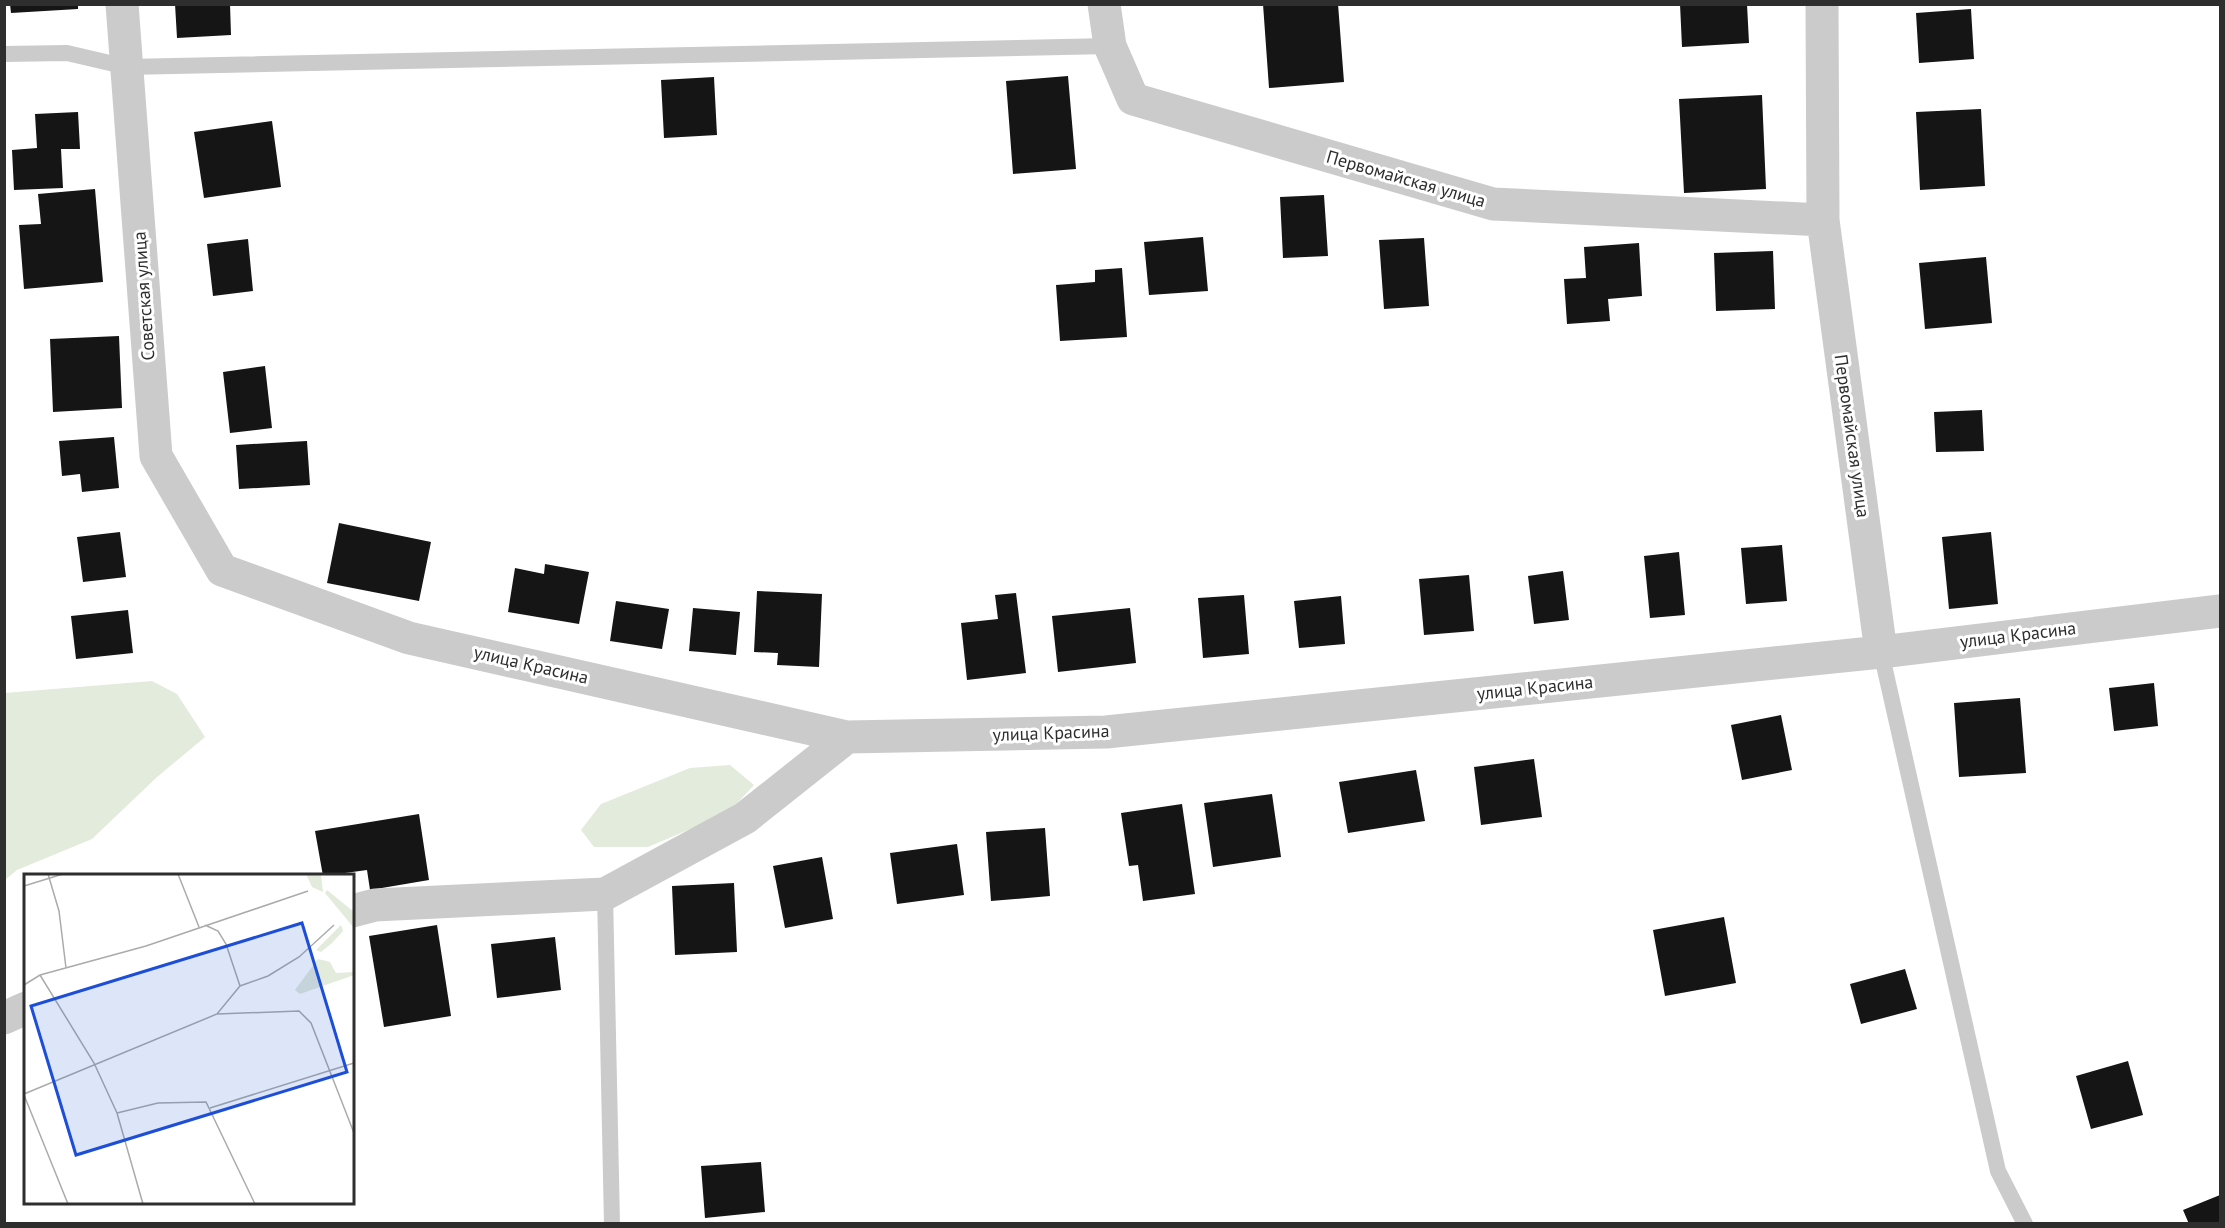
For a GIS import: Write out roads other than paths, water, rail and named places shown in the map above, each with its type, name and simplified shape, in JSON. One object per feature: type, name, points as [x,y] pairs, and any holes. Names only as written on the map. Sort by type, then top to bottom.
[{"type":"street","name":"Советская улица","points":[[122,4],[156,456],[222,570]]},
{"type":"street","name":"Первомайская улица","points":[[1104,4],[1110,46],[1133,99],[1492,204],[1823,220]]},
{"type":"street","name":"Первомайская улица","points":[[1822,4],[1823,220],[1881,652]]},
{"type":"street","name":"улица Красина","points":[[222,570],[409,638],[847,738],[1106,732],[1881,652],[2220,611]]},
{"type":"street","points":[[354,910],[375,905],[605,894],[745,818],[847,738]]},
{"type":"street","points":[[4,1018],[24,1009]]},
{"type":"lane","points":[[4,54],[67,53],[127,67],[1110,46]]},
{"type":"lane","points":[[1881,652],[1998,1171],[2025,1224]]},
{"type":"lane","points":[[605,894],[612,1224]]}]
